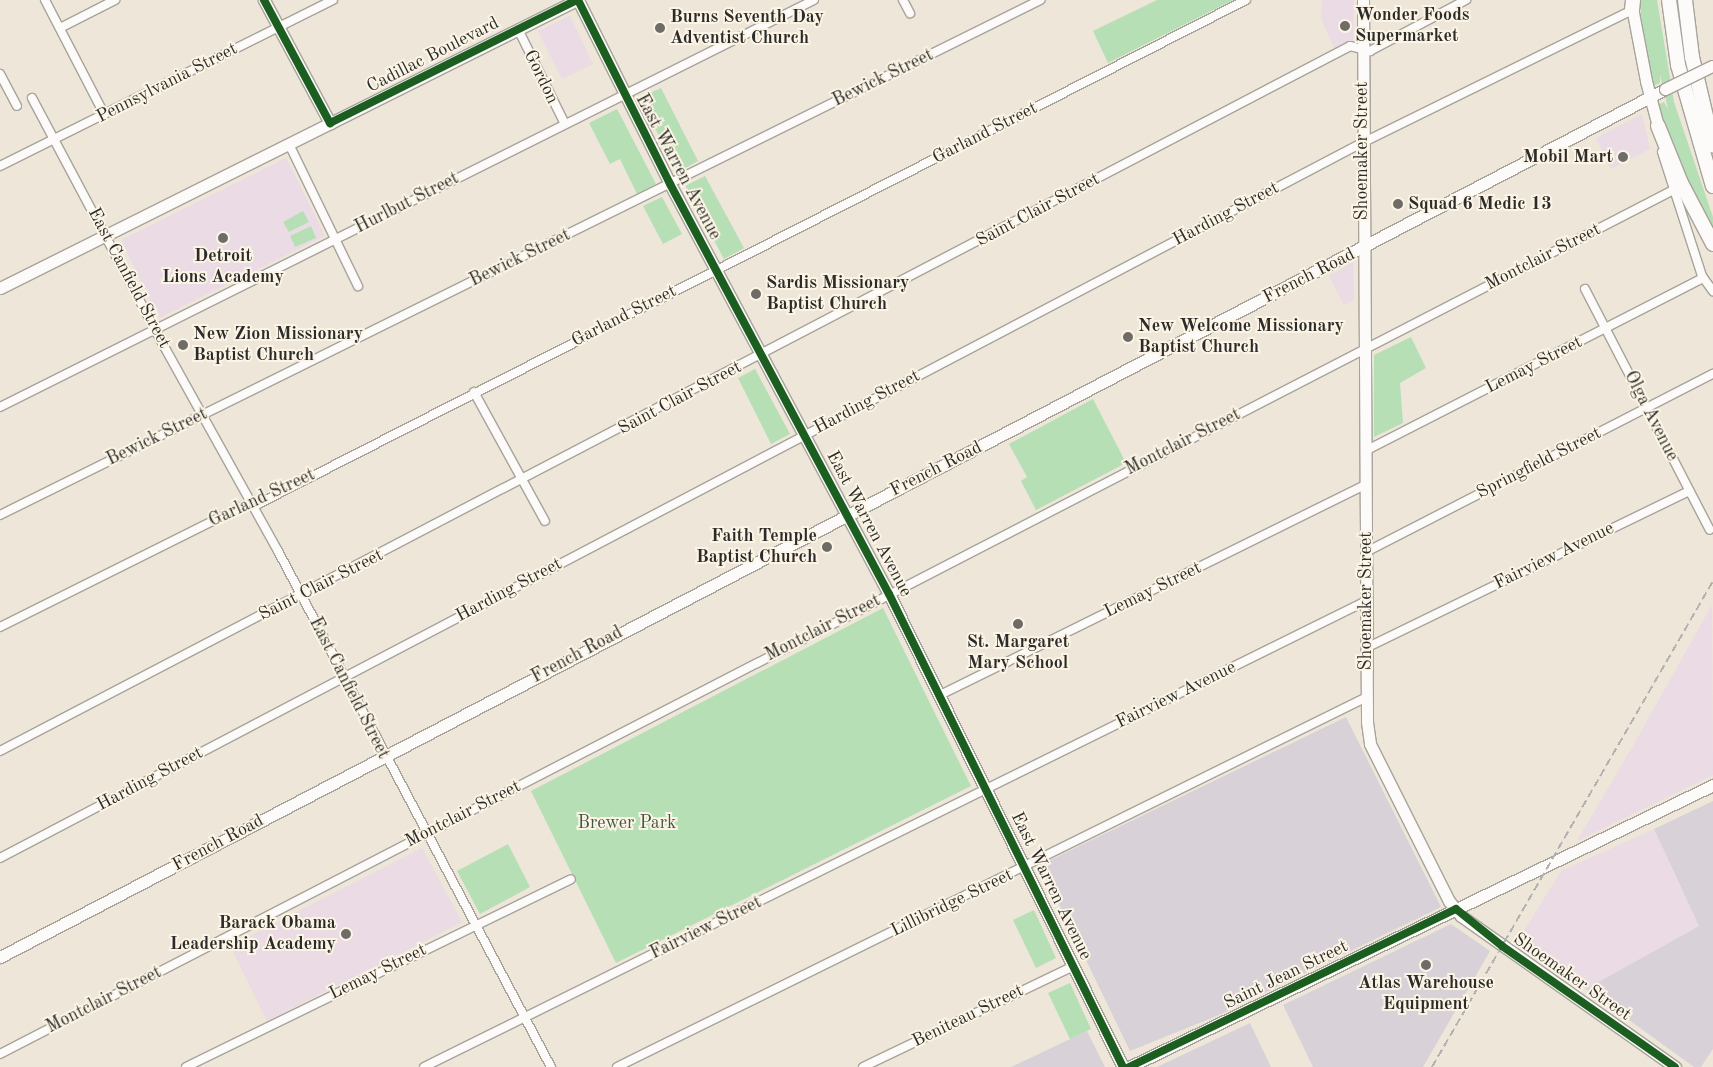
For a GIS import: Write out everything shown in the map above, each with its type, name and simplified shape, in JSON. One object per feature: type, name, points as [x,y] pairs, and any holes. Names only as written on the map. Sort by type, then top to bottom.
[{"type":"highway","points":[[1669,0],[1678,65],[1713,186]]},
{"type":"highway","points":[[1684,0],[1692,56],[1713,146]]},
{"type":"highway","points":[[1658,126],[1681,183],[1713,244]]},
{"type":"street","points":[[45,0],[104,114]]},
{"type":"street","points":[[60,28],[115,0]]},
{"type":"street","points":[[264,0],[330,123]]},
{"type":"street","name":"Pennsylvania Street","points":[[0,165],[333,0]]},
{"type":"street","name":"Cadillac Boulevard","points":[[0,288],[577,0]]},
{"type":"street","name":"East Warren Avenue","points":[[577,0],[715,270],[889,594],[1026,866],[1123,1067]]},
{"type":"street","name":"Hurlbut Street","points":[[0,407],[814,0]]},
{"type":"street","points":[[903,0],[910,13]]},
{"type":"street","name":"Bewick Street","points":[[0,516],[1040,0]]},
{"type":"street","name":"Garland Street","points":[[0,627],[251,503],[258,504],[474,392],[1246,0]]},
{"type":"street","name":"Shoemaker Street","points":[[1363,0],[1362,143],[1366,648],[1370,744],[1456,909],[1482,932],[1675,1067]]},
{"type":"street","name":"Saint Clair Street","points":[[0,751],[522,481],[1350,46],[1370,50],[1466,0]]},
{"type":"street","points":[[1632,3],[1650,96],[1658,126],[1659,142],[1703,278],[1713,290]]},
{"type":"street","name":"Harding Street","points":[[0,858],[804,435],[1632,3]]},
{"type":"street","name":"Gordon","points":[[518,30],[565,124]]},
{"type":"street","name":"French Road","points":[[0,957],[1712,65]]},
{"type":"street","points":[[0,74],[17,106]]},
{"type":"street","name":"East Canfield Street","points":[[32,98],[107,235],[201,415],[301,596],[384,756],[551,1067]]},
{"type":"street","points":[[289,144],[358,286]]},
{"type":"street","name":"Montclair Street","points":[[0,1054],[1673,190]]},
{"type":"street","name":"Lemay Street","points":[[1365,451],[1703,278]]},
{"type":"street","name":"Olga Avenue","points":[[1586,289],[1710,530]]},
{"type":"street","name":"Springfield Street","points":[[1366,552],[1713,374]]},
{"type":"street","points":[[474,392],[544,521]]},
{"type":"street","name":"Lemay Street","points":[[940,695],[1365,485]]},
{"type":"street","name":"Fairview Avenue","points":[[1366,648],[1689,491]]},
{"type":"street","name":"Fairview Avenue","points":[[987,790],[1366,601]]},
{"type":"street","name":"Lillibridge Street","points":[[617,1067],[1367,697]]},
{"type":"street","name":"Saint Jean Street","points":[[1129,1067],[1713,785]]},
{"type":"street","name":"Fairview Street","points":[[424,1067],[987,790]]},
{"type":"street","name":"Lemay Street","points":[[186,1067],[475,924],[571,879]]},
{"type":"street","name":"Beniteau Street","points":[[863,1067],[1074,966]]},
{"type":"shaded area","points":[[1322,0],[1354,0],[1353,40],[1335,50],[1321,18]]},
{"type":"shaded area","points":[[570,16],[593,64],[562,79],[538,31]]},
{"type":"shaded area","points":[[1642,114],[1650,149],[1611,169],[1596,138]]},
{"type":"shaded area","name":"Detroit Lions Academy","points":[[286,158],[325,236],[159,318],[121,240]]},
{"type":"shaded area","points":[[1353,262],[1354,300],[1344,305],[1329,276]]},
{"type":"shaded area","points":[[1712,605],[1713,775],[1577,841],[1634,744]]},
{"type":"shaded area","points":[[1346,717],[1441,907],[1219,1015],[1130,1051],[1040,865]]},
{"type":"shaded area","points":[[1713,801],[1713,1049],[1701,1067],[1694,1067],[1586,989],[1699,926],[1654,829]]},
{"type":"shaded area","points":[[1654,829],[1699,926],[1586,989],[1516,944],[1561,871]]},
{"type":"shaded area","name":"Barack Obama Leadership Academy","points":[[422,848],[462,922],[267,1021],[230,946]]},
{"type":"shaded area","points":[[1451,924],[1490,951],[1423,1067],[1313,1067],[1283,1005]]},
{"type":"shaded area","points":[[1250,1023],[1271,1067],[1157,1067]]},
{"type":"shaded area","points":[[1087,1031],[1105,1067],[1011,1067]]},
{"type":"green space","points":[[1157,0],[1233,0],[1108,63],[1093,31]]},
{"type":"green space","points":[[1640,0],[1657,0],[1674,102],[1713,217],[1713,242],[1657,105],[1664,102],[1668,109],[1660,75],[1660,83],[1653,86],[1642,29]]},
{"type":"green space","points":[[661,88],[698,161],[678,172],[639,98]]},
{"type":"green space","points":[[617,109],[656,184],[637,194],[620,159],[610,164],[589,123]]},
{"type":"green space","points":[[705,176],[744,248],[724,259],[685,186]]},
{"type":"green space","points":[[662,197],[682,234],[663,244],[643,206]]},
{"type":"green space","points":[[303,211],[309,222],[289,232],[283,222]]},
{"type":"green space","points":[[311,226],[316,238],[295,247],[290,236]]},
{"type":"green space","points":[[1411,337],[1426,368],[1400,383],[1403,423],[1374,437],[1374,355]]},
{"type":"green space","points":[[755,369],[790,434],[771,444],[738,378]]},
{"type":"green space","points":[[1093,399],[1126,463],[1036,510],[1021,481],[1027,477],[1009,444]]},
{"type":"green space","name":"Brewer Park","points":[[883,608],[971,786],[616,963],[531,791]]},
{"type":"green space","points":[[508,844],[530,887],[480,914],[457,871]]},
{"type":"green space","points":[[1034,910],[1056,958],[1036,968],[1013,920]]},
{"type":"green space","points":[[1070,983],[1091,1029],[1070,1039],[1048,993]]},
{"type":"railway","points":[[1432,1067],[1713,581]]},
{"type":"cycle path","points":[[264,0],[330,123],[577,0]]},
{"type":"cycle path","points":[[578,0],[670,184],[889,594],[1123,1067]]},
{"type":"cycle path","points":[[1129,1067],[1456,909],[1502,946],[1675,1067]]},
{"type":"place","name":"Wonder Foods Supermarket","points":[[1345,26]]},
{"type":"place","name":"Burns Seventh Day Adventist Church","points":[[660,28]]},
{"type":"place","name":"Mobil Mart","points":[[1623,157]]},
{"type":"place","name":"Squad 6 Medic 13","points":[[1398,204]]},
{"type":"place","name":"Detroit Lions Academy","points":[[223,238]]},
{"type":"place","name":"Sardis Missionary Baptist Church","points":[[756,294]]},
{"type":"place","name":"New Welcome Missionary Baptist Church","points":[[1128,337]]},
{"type":"place","name":"New Zion Missionary Baptist Church","points":[[183,345]]},
{"type":"place","name":"Faith Temple Baptist Church","points":[[827,547]]},
{"type":"place","name":"St. Margaret Mary School","points":[[1018,624]]},
{"type":"place","name":"Barack Obama Leadership Academy","points":[[346,934]]},
{"type":"place","name":"Atlas Warehouse Equipment","points":[[1426,965]]}]
